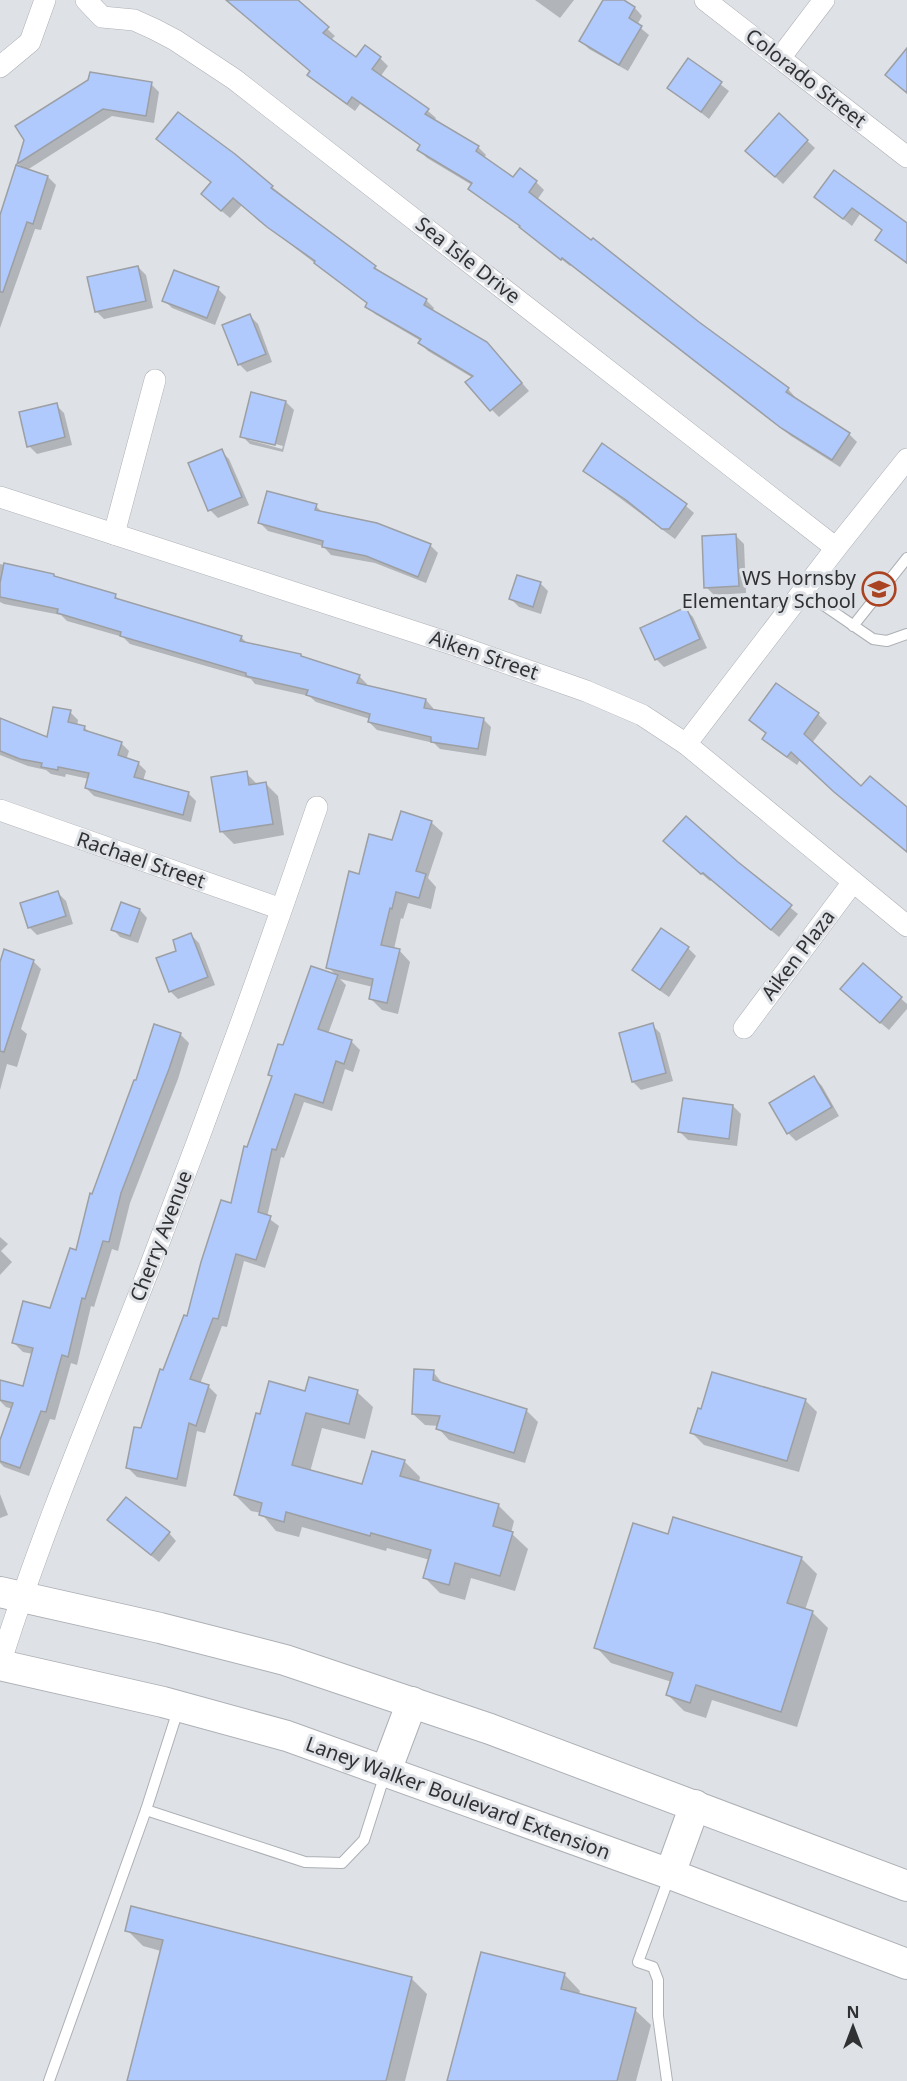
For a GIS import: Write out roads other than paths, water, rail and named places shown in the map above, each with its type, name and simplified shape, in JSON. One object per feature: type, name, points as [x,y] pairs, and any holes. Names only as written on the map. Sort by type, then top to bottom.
[{"type":"main road","points":[[11,1594],[160,1628],[285,1660],[412,1702],[695,1805],[907,1886]]},
{"type":"main road","name":"Laney Walker Boulevard Extension","points":[[0,1665],[179,1706],[287,1736],[670,1874],[907,1964]]},
{"type":"main road","points":[[386,1771],[412,1702]]},
{"type":"main road","points":[[670,1874],[695,1805]]},
{"type":"street","points":[[0,67],[30,42],[45,0]]},
{"type":"street","name":"Sea Isle Drive","points":[[86,0],[102,17],[134,20],[154,29],[234,78],[836,548]]},
{"type":"street","name":"Colorado Street","points":[[705,0],[907,157]]},
{"type":"street","points":[[780,58],[824,0]]},
{"type":"street","points":[[114,534],[155,380]]},
{"type":"street","points":[[686,744],[907,459]]},
{"type":"street","name":"Aiken Street","points":[[0,497],[433,637],[586,691],[642,715],[686,744],[907,926]]},
{"type":"street","name":"Cherry Avenue","points":[[0,1665],[11,1594],[150,1266],[282,909],[317,807]]},
{"type":"street","name":"Rachael Street","points":[[1,813],[282,909]]},
{"type":"street","name":"Aiken Plaza","points":[[744,1028],[853,882]]},
{"type":"lane","points":[[853,626],[907,558]]},
{"type":"lane","points":[[803,591],[873,639],[887,642],[907,634]]},
{"type":"lane","points":[[49,2081],[146,1810],[179,1706]]},
{"type":"lane","points":[[146,1810],[305,1862],[342,1863],[364,1840],[386,1771]]},
{"type":"lane","points":[[667,2081],[658,2016],[658,1980],[653,1967],[638,1962],[670,1874]]},
{"type":"place","name":"WS Hornsby Elementary School","points":[[879,589]]}]
